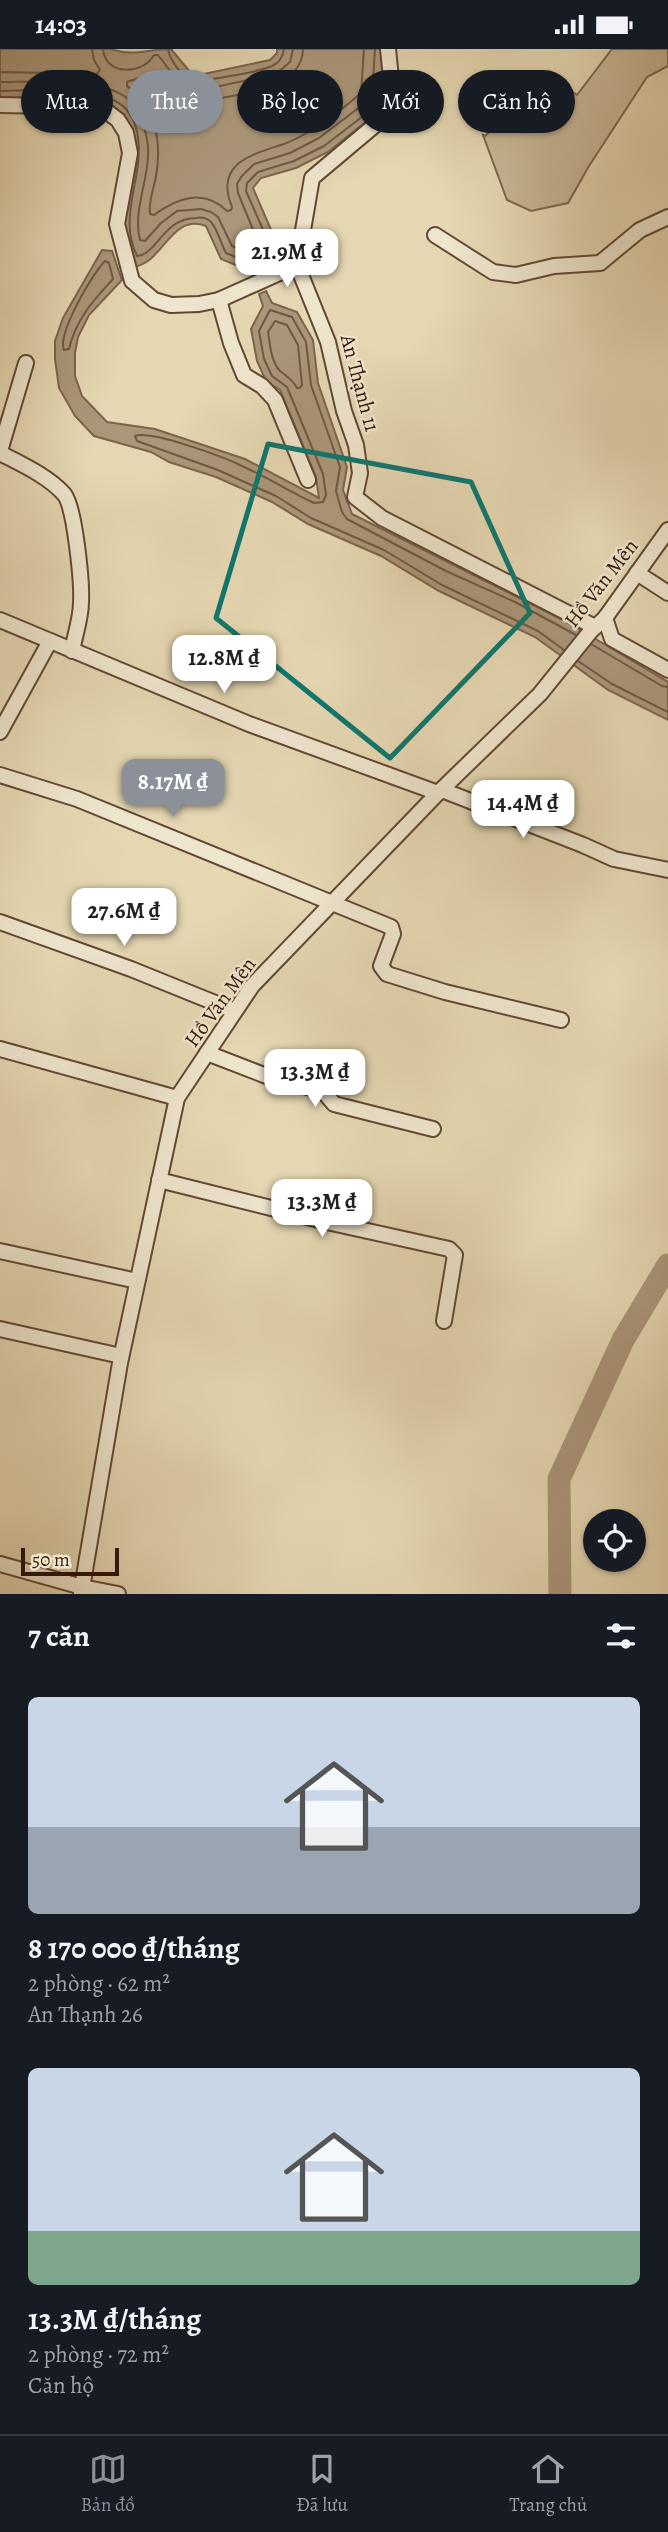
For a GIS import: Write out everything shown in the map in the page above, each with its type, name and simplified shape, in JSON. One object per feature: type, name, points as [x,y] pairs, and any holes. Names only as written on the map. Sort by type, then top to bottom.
[{"type":"street","points":[[0,105],[101,107],[118,120],[126,133],[130,153],[117,224],[132,281],[154,300],[171,306],[199,304],[219,300],[297,265],[312,178],[387,115],[393,97],[387,49]]},
{"type":"street","points":[[435,235],[493,272],[516,275],[554,266],[600,263],[640,230],[668,217]]},
{"type":"street","name":"An Thạnh 11","points":[[297,265],[328,342],[344,411],[356,445],[360,473],[355,497],[382,518],[597,626]]},
{"type":"street","points":[[219,300],[231,343],[244,375],[262,386],[275,400],[308,480]]},
{"type":"street","points":[[26,363],[0,452],[31,469],[66,496],[77,548],[81,603],[72,651]]},
{"type":"street","name":"Hồ Văn Mên","points":[[81,1590],[121,1356],[177,1098],[252,986],[440,792],[540,694],[597,626],[668,530]]},
{"type":"street","points":[[637,573],[668,593]]},
{"type":"street","points":[[0,620],[249,724],[440,792],[614,859],[668,870]]},
{"type":"street","points":[[597,626],[612,639],[668,670]]},
{"type":"street","points":[[0,732],[50,641]]},
{"type":"street","points":[[0,775],[77,799],[391,927],[393,934],[381,966],[387,974],[445,992],[561,1020]]},
{"type":"street","points":[[0,922],[131,969],[235,1011]]},
{"type":"street","points":[[0,1049],[177,1098]]},
{"type":"street","points":[[207,1053],[270,1077],[323,1091],[334,1104],[433,1129]]},
{"type":"street","points":[[159,1180],[449,1249],[455,1255],[444,1321]]},
{"type":"street","points":[[0,1251],[137,1281]]},
{"type":"street","points":[[0,1329],[121,1356]]},
{"type":"street","points":[[0,1564],[81,1590],[118,1594]]},
{"type":"highlighted area","points":[[268,444],[471,482],[530,613],[390,758],[216,618]]},
{"type":"shaded area","points":[[612,49],[668,49],[668,66],[647,77],[568,203],[531,211],[507,200],[483,135],[575,133],[575,94],[577,95]]},
{"type":"water","points":[[0,49],[111,49],[134,53],[171,49],[188,70],[127,70],[127,131],[113,118],[113,70],[21,70],[21,99],[0,98]]},
{"type":"water","points":[[277,49],[391,49],[389,70],[357,70],[357,129],[328,152],[296,168],[261,178],[253,188],[272,232],[257,266],[248,270],[221,259],[206,226],[196,224],[180,229],[148,261],[133,268],[121,225],[129,133],[223,133],[223,70],[270,60],[277,53]]},
{"type":"water","points":[[102,250],[112,251],[122,280],[89,315],[78,337],[75,376],[82,396],[107,422],[155,429],[245,459],[319,498],[316,477],[280,390],[266,381],[257,361],[251,329],[263,306],[259,294],[266,291],[272,303],[297,312],[313,340],[318,383],[347,467],[343,490],[352,514],[565,621],[668,682],[668,720],[608,690],[535,637],[439,591],[381,556],[308,524],[272,502],[216,477],[169,462],[151,452],[94,436],[75,416],[59,388],[55,341],[63,318]]},
{"type":"waterway","points":[[252,268],[256,278]]},
{"type":"waterway","points":[[560,1594],[559,1479],[623,1340],[668,1265]]}]
